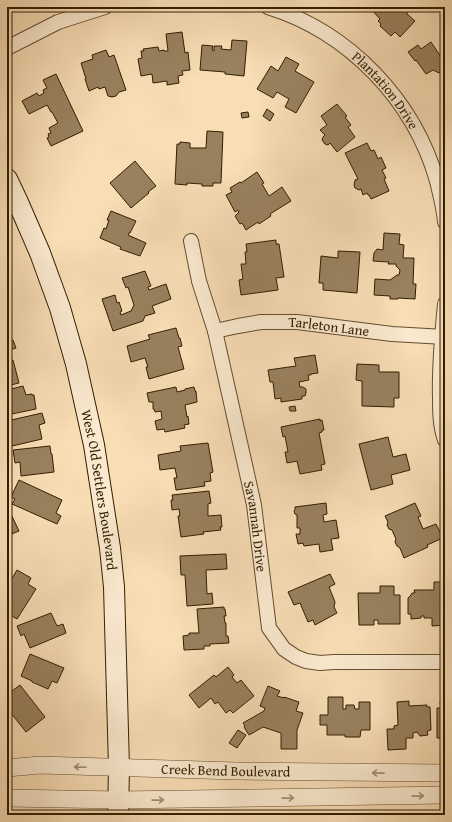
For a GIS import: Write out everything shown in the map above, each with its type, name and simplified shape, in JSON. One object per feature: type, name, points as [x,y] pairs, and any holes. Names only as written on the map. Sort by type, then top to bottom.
[{"type":"main road","name":"West Old Settlers Boulevard","points":[[7,179],[40,253],[60,308],[76,364],[94,445],[110,548],[114,587],[119,768],[118,808]]},
{"type":"street","points":[[7,48],[78,11],[106,7]]},
{"type":"street","name":"Plantation Drive","points":[[268,7],[314,26],[332,37],[366,65],[396,98],[415,129],[428,155],[441,197],[445,222]]},
{"type":"street","name":"Savannah Drive","points":[[191,241],[199,281],[215,331],[254,505],[269,628],[284,649],[296,657],[306,661],[320,663],[445,662]]},
{"type":"street","points":[[445,304],[444,337],[440,367],[440,412],[445,440]]},
{"type":"street","name":"Tarleton Lane","points":[[215,331],[261,322],[297,322],[392,334],[444,337]]},
{"type":"street","name":"Creek Bend Boulevard","points":[[7,768],[40,766],[236,771],[445,773]]},
{"type":"street","name":"Creek Bend Boulevard","points":[[7,798],[118,808],[445,795]]},
{"type":"building","points":[[373,7],[405,7],[407,14],[415,21],[400,37],[395,32],[391,36],[380,26],[381,24],[378,21],[380,19],[371,9]]},
{"type":"building","points":[[182,32],[185,53],[188,52],[190,70],[182,71],[183,75],[178,76],[179,83],[167,85],[167,81],[153,83],[152,74],[141,76],[138,59],[142,58],[141,51],[144,51],[143,49],[158,47],[159,51],[168,51],[166,34]]},
{"type":"building","points":[[232,40],[247,41],[244,76],[225,74],[225,72],[200,70],[202,45],[213,46],[212,50],[214,51],[214,46],[222,46],[221,49],[231,50]]},
{"type":"building","points":[[431,42],[445,63],[445,73],[443,74],[441,71],[439,73],[433,70],[426,74],[408,52],[418,45],[421,49]]},
{"type":"building","points":[[106,50],[109,57],[114,55],[126,90],[119,92],[116,96],[112,97],[108,96],[105,87],[99,89],[98,87],[89,91],[81,63],[93,59],[92,55]]},
{"type":"building","points":[[286,57],[299,64],[295,71],[314,82],[296,113],[285,107],[289,99],[277,92],[273,98],[257,89],[271,66],[278,71]]},
{"type":"building","points":[[56,74],[83,131],[51,146],[47,138],[49,137],[48,134],[51,133],[49,128],[58,123],[52,112],[47,105],[29,114],[22,101],[37,93],[39,96],[44,93],[43,90],[47,88],[43,80]]},
{"type":"building","points":[[337,104],[347,116],[345,117],[351,125],[348,127],[355,137],[337,152],[330,143],[328,145],[325,144],[322,140],[325,135],[320,130],[327,125],[321,116]]},
{"type":"building","points":[[267,109],[274,114],[270,121],[263,116]]},
{"type":"building","points":[[248,112],[249,117],[242,118],[241,113]]},
{"type":"building","points":[[207,131],[223,132],[221,183],[213,183],[213,186],[202,186],[202,184],[187,183],[187,185],[175,184],[177,144],[180,144],[180,142],[190,143],[190,148],[206,148]]},
{"type":"building","points":[[367,143],[371,151],[374,150],[378,159],[381,157],[386,168],[382,170],[386,178],[384,179],[389,191],[371,199],[367,193],[363,195],[361,189],[359,190],[355,188],[355,180],[358,179],[345,153]]},
{"type":"building","points":[[135,161],[156,186],[131,208],[110,183]]},
{"type":"building","points":[[257,172],[264,183],[262,184],[269,196],[282,187],[291,201],[270,214],[271,216],[259,224],[258,222],[246,230],[235,216],[239,212],[238,210],[235,212],[226,195],[232,192],[230,188],[240,182],[241,183]]},
{"type":"building","points":[[111,211],[136,221],[128,235],[146,243],[140,256],[120,249],[121,247],[100,238],[104,228],[106,229],[109,220],[107,220]]},
{"type":"building","points":[[384,233],[400,234],[399,244],[404,245],[403,258],[414,258],[413,284],[416,284],[415,299],[390,299],[390,296],[374,295],[375,279],[390,280],[399,275],[400,270],[396,264],[373,261],[374,253],[377,249],[383,250]]},
{"type":"building","points":[[276,240],[276,244],[279,244],[284,277],[276,278],[278,290],[241,295],[239,280],[243,279],[241,264],[246,264],[246,244]]},
{"type":"building","points":[[338,251],[360,252],[357,293],[323,290],[323,283],[319,283],[321,256],[338,258]]},
{"type":"building","points":[[145,271],[151,286],[148,287],[149,290],[166,284],[171,299],[152,306],[155,313],[145,316],[143,321],[113,331],[102,299],[115,295],[117,303],[119,302],[122,311],[120,312],[121,315],[131,311],[134,305],[128,287],[126,288],[122,278]]},
{"type":"building","points":[[176,328],[182,346],[178,347],[184,369],[149,379],[146,367],[148,367],[145,358],[131,362],[127,346],[150,339],[148,335]]},
{"type":"building","points":[[7,330],[11,341],[13,340],[16,348],[7,351]]},
{"type":"building","points":[[315,355],[318,373],[308,375],[309,380],[299,382],[300,387],[306,389],[305,396],[302,396],[302,399],[281,402],[281,398],[275,399],[273,382],[270,382],[268,370],[296,366],[294,358]]},
{"type":"building","points":[[13,360],[19,383],[7,386],[7,361]]},
{"type":"building","points":[[357,364],[379,365],[379,372],[399,372],[399,398],[394,398],[394,407],[362,406],[362,381],[356,380]]},
{"type":"building","points":[[23,386],[26,395],[34,395],[36,409],[7,415],[7,390]]},
{"type":"building","points":[[176,387],[177,392],[194,387],[196,391],[197,402],[185,405],[189,424],[184,425],[185,428],[165,432],[164,429],[157,430],[155,421],[162,419],[161,411],[155,412],[153,409],[153,402],[149,402],[147,393]]},
{"type":"building","points":[[295,406],[296,411],[290,411],[289,407]]},
{"type":"building","points":[[42,413],[45,423],[39,425],[42,439],[8,447],[7,421]]},
{"type":"building","points":[[320,419],[320,421],[322,420],[324,430],[319,433],[325,464],[321,465],[322,470],[300,474],[297,461],[287,463],[285,452],[288,452],[285,436],[283,437],[281,427]]},
{"type":"building","points":[[388,437],[393,457],[406,454],[410,470],[391,475],[393,484],[371,490],[359,444]]},
{"type":"building","points":[[208,443],[213,472],[210,473],[211,481],[204,482],[205,486],[176,490],[174,478],[177,478],[175,468],[160,470],[158,455],[181,451],[180,446]]},
{"type":"building","points":[[50,446],[54,472],[21,476],[20,462],[15,463],[13,450]]},
{"type":"building","points":[[19,480],[62,500],[56,513],[61,516],[57,524],[12,504],[15,499],[11,497]]},
{"type":"building","points":[[209,491],[211,503],[208,504],[208,516],[221,515],[221,530],[181,537],[178,516],[180,516],[179,509],[172,510],[172,495]]},
{"type":"building","points":[[326,503],[327,514],[323,515],[324,522],[336,520],[339,538],[331,539],[333,550],[320,552],[319,544],[304,546],[303,543],[298,544],[296,534],[300,534],[300,528],[297,528],[297,515],[294,511],[295,507]]},
{"type":"building","points":[[415,503],[421,516],[418,517],[423,529],[436,524],[443,538],[404,558],[400,548],[395,542],[396,539],[392,530],[389,529],[387,525],[388,522],[385,516]]},
{"type":"building","points":[[10,512],[19,531],[7,536],[7,513]]},
{"type":"building","points":[[226,554],[227,569],[206,570],[207,594],[212,593],[213,604],[187,606],[185,575],[181,575],[180,556]]},
{"type":"building","points":[[17,570],[31,578],[28,584],[36,589],[17,619],[7,613],[7,587]]},
{"type":"building","points":[[330,574],[335,584],[329,587],[335,602],[334,607],[337,613],[315,625],[313,620],[308,622],[300,603],[294,605],[288,592]]},
{"type":"building","points":[[434,582],[445,582],[445,625],[432,626],[432,618],[424,618],[424,616],[421,616],[421,618],[411,619],[411,614],[408,614],[408,598],[412,593],[415,593],[414,590],[434,590]]},
{"type":"building","points":[[380,586],[394,586],[394,595],[400,595],[400,624],[378,624],[378,620],[374,620],[374,625],[359,625],[358,593],[380,593]]},
{"type":"building","points":[[224,607],[226,616],[224,616],[226,623],[226,636],[228,636],[229,643],[210,644],[210,646],[204,646],[204,649],[184,650],[183,636],[189,635],[189,633],[199,633],[197,609]]},
{"type":"building","points":[[51,613],[57,626],[63,624],[66,633],[30,648],[24,634],[21,636],[17,626]]},
{"type":"building","points":[[30,654],[64,668],[57,683],[52,681],[48,689],[21,676]]},
{"type":"building","points":[[228,667],[234,675],[232,677],[237,683],[241,680],[254,696],[233,713],[230,710],[226,713],[218,702],[215,704],[211,698],[199,708],[189,695],[214,675],[216,677]]},
{"type":"building","points":[[20,685],[45,717],[26,732],[7,708],[7,690],[10,688],[12,691]]},
{"type":"building","points":[[268,686],[280,691],[277,696],[299,702],[296,711],[303,713],[297,730],[297,749],[281,749],[281,733],[263,727],[249,735],[244,727],[245,726],[243,723],[264,711],[265,708],[260,706]]},
{"type":"building","points":[[328,697],[343,697],[343,709],[346,709],[346,705],[354,705],[355,709],[359,709],[359,702],[370,702],[370,730],[361,730],[360,737],[327,735],[327,725],[320,725],[320,715],[328,715]]},
{"type":"building","points":[[409,701],[409,706],[427,705],[427,707],[430,707],[431,730],[427,731],[428,735],[420,736],[417,732],[413,733],[413,738],[406,738],[406,749],[388,750],[387,729],[394,729],[394,726],[398,725],[397,702]]},
{"type":"building","points":[[440,702],[445,702],[445,738],[437,738],[437,708],[441,708]]},
{"type":"building","points":[[238,730],[246,735],[237,748],[229,743]]},
{"type":"building","points":[[348,811],[348,815],[342,815],[341,812]]}]
